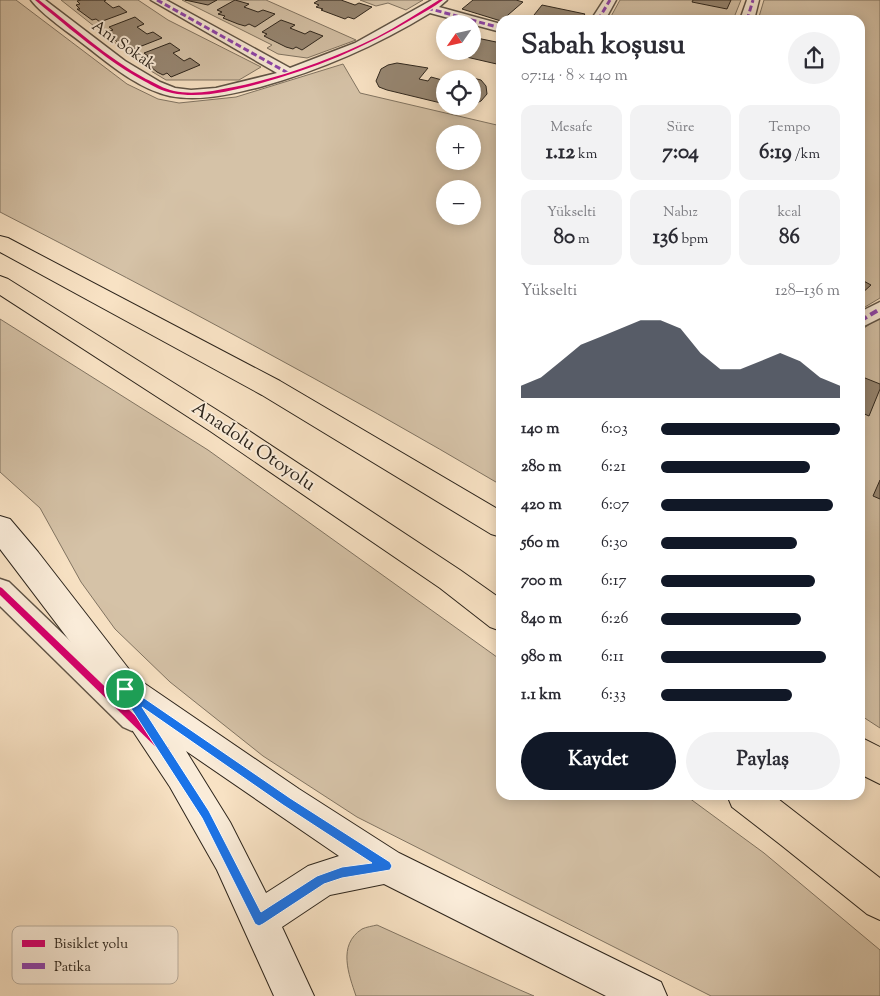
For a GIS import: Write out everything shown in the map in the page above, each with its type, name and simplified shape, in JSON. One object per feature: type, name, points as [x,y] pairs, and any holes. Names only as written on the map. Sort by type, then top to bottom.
[{"type":"highway","points":[[0,243],[271,388],[496,522]]},
{"type":"highway","name":"Anadolu Otoyolu","points":[[0,284],[219,424],[450,579],[496,613]]},
{"type":"highway","points":[[865,757],[880,767]]},
{"type":"highway","points":[[751,800],[880,901]]},
{"type":"main road","points":[[0,528],[39,574],[125,689],[206,814],[259,920],[294,996]]},
{"type":"main road","points":[[125,689],[287,801],[386,866],[647,996]]},
{"type":"main road","points":[[259,920],[321,880],[342,873],[386,866]]},
{"type":"street","name":"Anı Sokak","points":[[37,0],[132,72],[172,92],[183,95],[213,93],[288,73],[363,45],[441,0]]},
{"type":"street","points":[[157,0],[288,73]]},
{"type":"street","points":[[601,15],[610,0]]},
{"type":"street","points":[[748,15],[753,0]]},
{"type":"street","points":[[427,8],[496,27]]},
{"type":"street","points":[[865,318],[880,309]]},
{"type":"street","points":[[0,590],[166,751]]},
{"type":"shaded area","points":[[0,0],[16,0],[127,84],[158,99],[179,103],[236,97],[343,64],[360,93],[436,111],[436,115],[454,115],[496,125],[496,482],[252,345],[0,212]]},
{"type":"shaded area","points":[[61,0],[138,0],[168,20],[261,67],[239,80],[166,80],[151,71]]},
{"type":"shaded area","points":[[182,0],[266,0],[356,40],[307,58],[278,54],[267,48],[272,45]]},
{"type":"shaded area","points":[[360,0],[423,0],[406,10],[388,3],[376,6]]},
{"type":"shaded area","points":[[620,0],[741,0],[735,15],[612,15]]},
{"type":"shaded area","points":[[764,0],[880,0],[880,298],[865,307],[865,15],[760,15]]},
{"type":"shaded area","points":[[880,317],[880,728],[865,718],[865,328]]},
{"type":"shaded area","points":[[0,319],[208,450],[496,656],[496,800],[692,800],[764,853],[880,950],[880,996],[711,996],[357,817],[263,756],[170,682],[115,629],[81,582],[40,508],[0,472]]},
{"type":"shaded area","points":[[377,925],[534,996],[356,996],[348,970],[347,952],[354,936],[362,929]]},
{"type":"building","points":[[106,0],[104,1],[113,8],[119,6],[127,12],[100,22],[96,19],[92,20],[77,9],[80,9],[76,5],[80,4],[77,1]]},
{"type":"building","points":[[185,0],[217,0],[208,5]]},
{"type":"building","points":[[235,0],[249,4],[244,7],[258,12],[263,10],[275,14],[255,27],[249,24],[245,26],[238,24],[218,14],[222,12],[217,10]]},
{"type":"building","points":[[319,0],[341,0],[355,5],[359,3],[372,7],[354,19],[348,17],[345,19],[316,7],[319,5],[314,3]]},
{"type":"building","points":[[473,0],[516,0],[523,2],[508,15],[496,15],[496,19],[462,9]]},
{"type":"building","points":[[693,0],[731,0],[727,9],[692,2]]},
{"type":"building","points":[[542,5],[585,14],[584,15],[534,15]]},
{"type":"building","points":[[135,17],[144,24],[137,27],[147,34],[153,32],[162,38],[134,49],[130,46],[121,45],[110,36],[113,35],[108,31],[113,30],[109,27]]},
{"type":"building","points":[[281,20],[295,25],[290,28],[305,34],[310,31],[323,36],[302,50],[296,47],[293,49],[286,47],[264,36],[267,34],[262,32]]},
{"type":"building","points":[[481,39],[496,42],[496,64],[479,60],[481,60]]},
{"type":"building","points":[[170,43],[180,50],[173,53],[184,61],[190,58],[200,65],[171,77],[167,73],[163,75],[157,72],[145,62],[148,61],[143,58],[148,56],[144,53]]},
{"type":"building","points":[[397,63],[428,68],[419,79],[428,81],[431,77],[436,78],[436,102],[379,87],[376,81],[381,69]]},
{"type":"building","points":[[481,80],[486,86],[487,94],[481,101]]},
{"type":"building","points":[[865,282],[871,285],[865,290]]},
{"type":"building","points":[[865,378],[880,384],[880,389],[869,416],[865,414]]},
{"type":"building","points":[[880,480],[880,499],[873,496]]},
{"type":"marked path","points":[[157,0],[288,73]]},
{"type":"marked path","points":[[601,15],[610,0]]},
{"type":"marked path","points":[[748,15],[753,0]]},
{"type":"marked path","points":[[427,8],[496,27]]},
{"type":"marked path","points":[[865,318],[880,309]]},
{"type":"cycle path","points":[[37,0],[102,52],[138,76],[172,92],[191,94],[216,92],[245,86],[276,78],[336,57],[387,33],[441,0]]},
{"type":"cycle path","points":[[0,590],[166,751]]},
{"type":"route","points":[[125,689],[287,801],[386,866],[342,873],[321,880],[259,920],[206,814],[125,689]]}]
